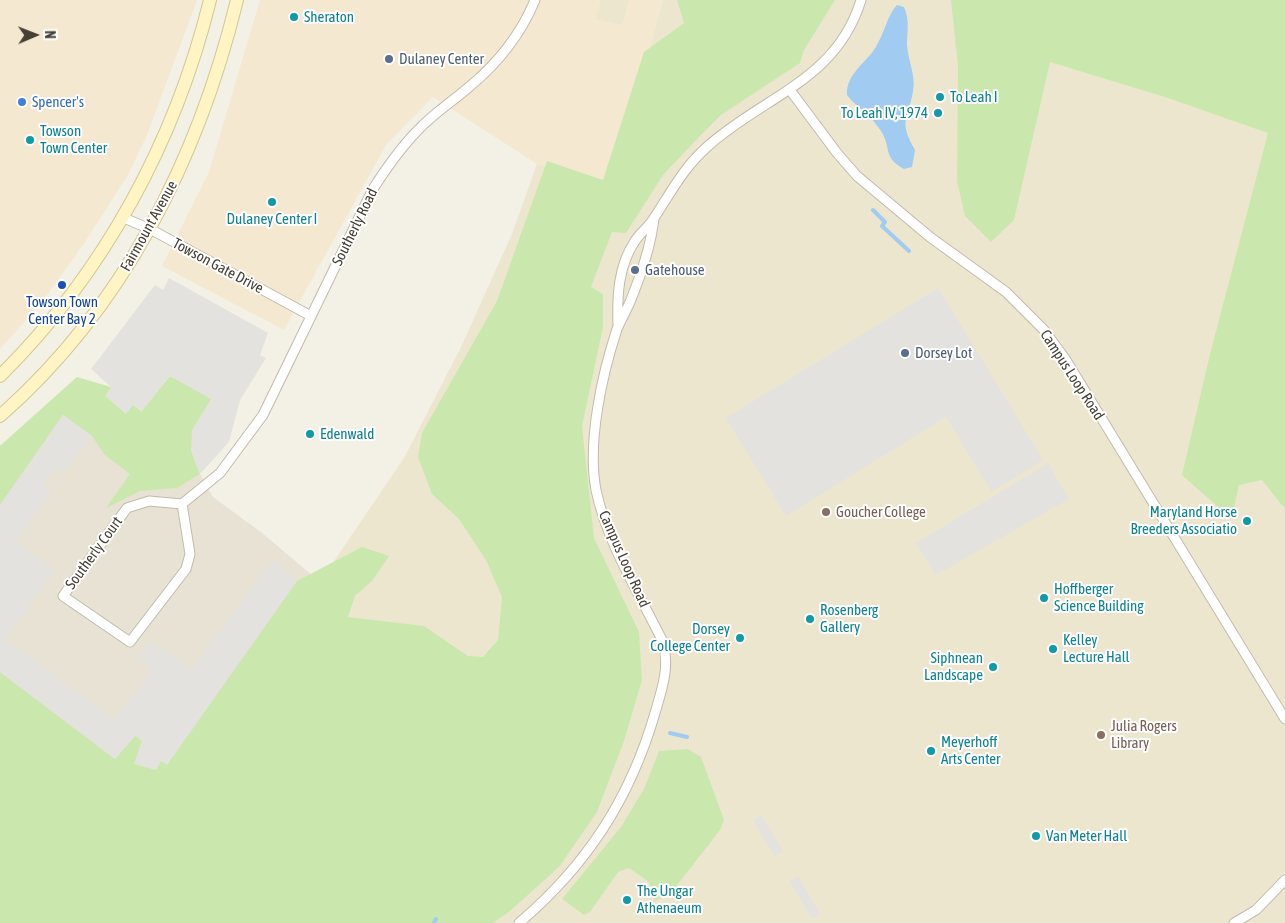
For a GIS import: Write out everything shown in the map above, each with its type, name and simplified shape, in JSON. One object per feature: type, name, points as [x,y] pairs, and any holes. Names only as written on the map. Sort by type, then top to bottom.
[{"type":"main road","name":"Fairmount Avenue","points":[[0,376],[56,316],[124,218],[152,164],[172,117],[193,62],[210,0]]},
{"type":"main road","name":"Fairmount Avenue","points":[[0,416],[44,375],[80,334],[115,287],[150,229],[182,164],[198,125],[218,69],[238,0]]},
{"type":"street","name":"Southerly Road","points":[[182,504],[220,473],[236,454],[263,415],[373,189],[385,170],[401,148],[421,127],[469,88],[498,59],[524,24],[535,0]]},
{"type":"street","name":"Campus Loop Road","points":[[618,328],[616,296],[620,277],[634,242],[654,218],[662,203],[690,163],[709,145],[820,68],[835,51],[846,34],[860,0]]},
{"type":"street","name":"Campus Loop Road","points":[[790,90],[836,154],[857,176],[924,233],[1000,287],[1044,330],[1066,360],[1285,719]]},
{"type":"street","name":"Towson Gate Drive","points":[[124,218],[150,229],[311,316]]},
{"type":"street","name":"Campus Loop Road","points":[[519,923],[566,878],[596,843],[611,818],[639,760],[666,676],[663,642],[609,531],[594,478],[594,447],[600,401],[618,328],[630,301],[651,242],[654,218]]},
{"type":"street","name":"Southerly Court","points":[[149,501],[182,504],[190,554],[186,569],[130,642],[63,596],[127,508],[149,501]]},
{"type":"street","points":[[1234,923],[1256,910],[1285,880]]},
{"type":"shaded area","name":"Towson Town Center","points":[[0,0],[197,0],[147,135],[128,175],[83,245],[42,302],[0,349]]},
{"type":"shaded area","points":[[260,0],[663,0],[611,189],[537,164],[433,97],[386,145],[284,330],[162,266],[209,172]]},
{"type":"shaded area","points":[[601,0],[629,0],[622,25],[596,19]]},
{"type":"shaded area","name":"Goucher College","points":[[663,0],[1285,0],[1285,923],[0,923],[88,755],[330,567],[404,458],[461,347],[512,234],[537,164],[611,189]]},
{"type":"shaded area","points":[[169,278],[268,333],[260,355],[266,358],[240,400],[229,442],[200,474],[191,450],[192,430],[211,399],[170,376],[142,411],[133,405],[126,414],[105,396],[111,387],[91,369],[155,285],[163,290]]},
{"type":"shaded area","name":"Dorsey Lot","points":[[938,288],[1043,460],[992,492],[946,417],[786,516],[726,418]]},
{"type":"shaded area","points":[[77,377],[200,474],[213,497],[262,533],[319,581],[170,781],[0,725],[0,446]]},
{"type":"shaded area","points":[[63,415],[92,436],[64,473],[56,468],[43,485],[52,491],[16,542],[55,570],[5,639],[115,720],[149,675],[151,666],[137,658],[152,642],[192,669],[273,560],[297,581],[167,765],[161,761],[156,770],[134,764],[142,741],[136,735],[115,759],[0,672],[0,505]]},
{"type":"shaded area","points":[[1048,463],[1069,499],[936,575],[916,543]]},
{"type":"shaded area","points":[[761,815],[783,851],[774,856],[753,820]]},
{"type":"shaded area","points":[[798,876],[820,914],[812,919],[790,881]]},
{"type":"green space","points":[[677,0],[835,0],[804,50],[800,63],[721,115],[663,175],[626,233],[612,232],[591,287],[603,294],[603,327],[582,426],[594,538],[639,632],[642,680],[624,741],[597,812],[559,867],[510,911],[493,923],[0,923],[0,672],[115,759],[135,735],[166,764],[297,581],[362,547],[389,556],[372,581],[355,596],[348,617],[424,626],[468,656],[483,657],[498,640],[502,597],[486,560],[459,519],[432,494],[418,457],[422,433],[497,301],[547,161],[603,180],[644,52],[684,23]]},
{"type":"green space","points":[[951,0],[1285,0],[1285,509],[1262,480],[1239,485],[1234,508],[1226,514],[1182,475],[1210,354],[1268,133],[1165,97],[1050,62],[1014,220],[991,242],[965,216],[957,181],[958,66]]},
{"type":"green space","points":[[170,376],[212,398],[191,450],[200,474],[177,488],[140,491],[106,508],[130,474],[105,455],[92,436],[63,415],[0,505],[0,446],[77,377],[111,387],[141,411]]},
{"type":"green space","points":[[688,749],[701,757],[724,820],[720,830],[671,893],[655,901],[649,882],[629,868],[618,872],[590,912],[584,915],[562,899],[621,827],[644,789],[659,751]]},
{"type":"water","points":[[897,5],[904,7],[907,17],[907,45],[914,85],[906,126],[915,150],[912,167],[904,169],[897,165],[890,156],[884,137],[877,125],[847,95],[850,80],[874,50]]},
{"type":"waterway","points":[[873,210],[885,222],[882,226],[909,251]]},
{"type":"waterway","points":[[670,733],[687,737]]},
{"type":"waterway","points":[[434,923],[436,919]]},
{"type":"place","name":"Sheraton","points":[[294,17]]},
{"type":"place","name":"Dulaney Center","points":[[389,59]]},
{"type":"place","name":"To Leah I","points":[[940,97]]},
{"type":"place","name":"Spencer's","points":[[22,102]]},
{"type":"place","name":"To Leah IV, 1974","points":[[938,113]]},
{"type":"place","name":"Towson Town Center","points":[[30,140]]},
{"type":"place","name":"Dulaney Center I","points":[[272,202]]},
{"type":"place","name":"Gatehouse","points":[[635,270]]},
{"type":"place","name":"Towson Town Center Bay 2","points":[[62,285]]},
{"type":"place","name":"Dorsey Lot","points":[[905,353]]},
{"type":"place","name":"Edenwald","points":[[310,434]]},
{"type":"place","name":"Goucher College","points":[[826,512]]},
{"type":"place","name":"Maryland Horse Breeders Associatio","points":[[1247,521]]},
{"type":"place","name":"Hoffberger Science Building","points":[[1044,598]]},
{"type":"place","name":"Rosenberg Gallery","points":[[810,619]]},
{"type":"place","name":"Dorsey College Center","points":[[740,638]]},
{"type":"place","name":"Kelley Lecture Hall","points":[[1053,649]]},
{"type":"place","name":"Siphnean Landscape","points":[[993,667]]},
{"type":"place","name":"Julia Rogers Library","points":[[1101,735]]},
{"type":"place","name":"Meyerhoff Arts Center","points":[[931,751]]},
{"type":"place","name":"Van Meter Hall","points":[[1036,836]]},
{"type":"place","name":"The Ungar Athenaeum","points":[[627,900]]}]
